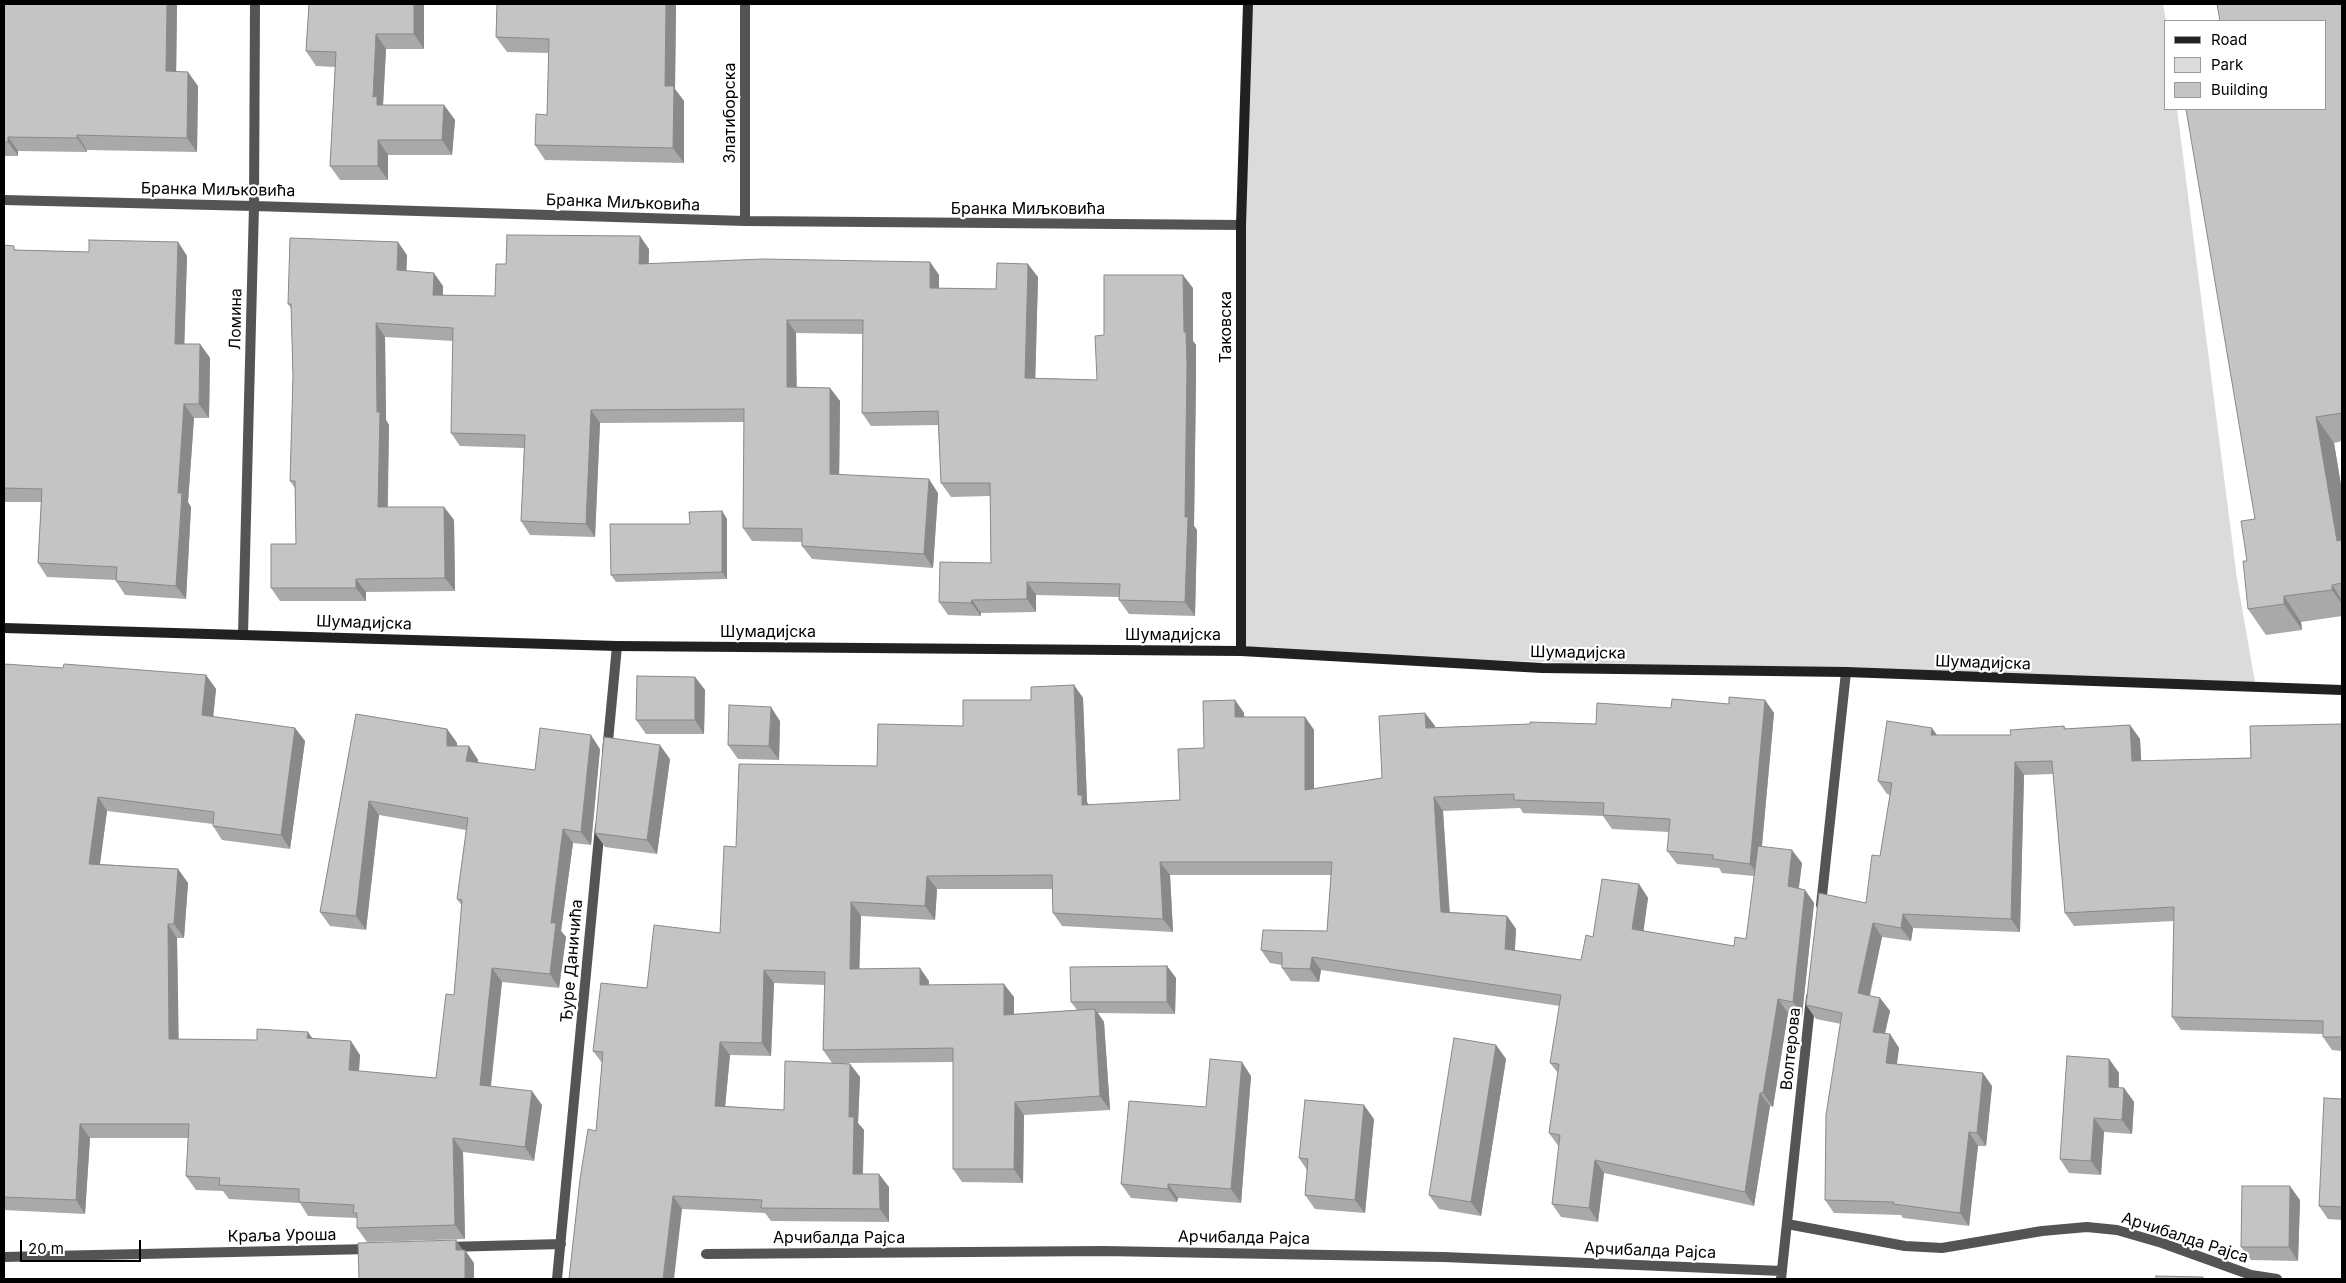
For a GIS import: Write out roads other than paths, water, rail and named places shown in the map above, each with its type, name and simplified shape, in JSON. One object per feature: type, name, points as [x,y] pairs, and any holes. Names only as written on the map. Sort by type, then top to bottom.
[{"type":"street","name":"Ломина","points":[[243,634],[254,206],[256,4]]},
{"type":"street","name":"Златиборска","points":[[745,4],[745,222]]},
{"type":"street","name":"Таковска","points":[[1241,651],[1241,225],[1248,4]]},
{"type":"street","name":"Бранка Миљковића","points":[[4,200],[745,222],[1241,225]]},
{"type":"street","name":"Шумадијска","points":[[4,628],[617,646],[1241,651],[1542,668],[1846,672],[2342,690]]},
{"type":"street","points":[[606,763],[617,646]]},
{"type":"street","points":[[1820,918],[1846,672]]},
{"type":"street","name":"Ђуре Даничића","points":[[557,1279],[602,812]]},
{"type":"street","name":"Волтерова","points":[[1781,1275],[1812,988]]},
{"type":"street","name":"Арчибалда Рајса","points":[[1787,1224],[1905,1246],[1942,1248],[2042,1231],[2087,1227],[2117,1230],[2162,1243],[2251,1275],[2277,1279]]},
{"type":"street","points":[[431,1247],[561,1244]]},
{"type":"street","name":"Краља Уроша","points":[[4,1257],[382,1248]]},
{"type":"street","name":"Арчибалда Рајса","points":[[706,1254],[1103,1251],[1443,1257],[1781,1275]]}]
